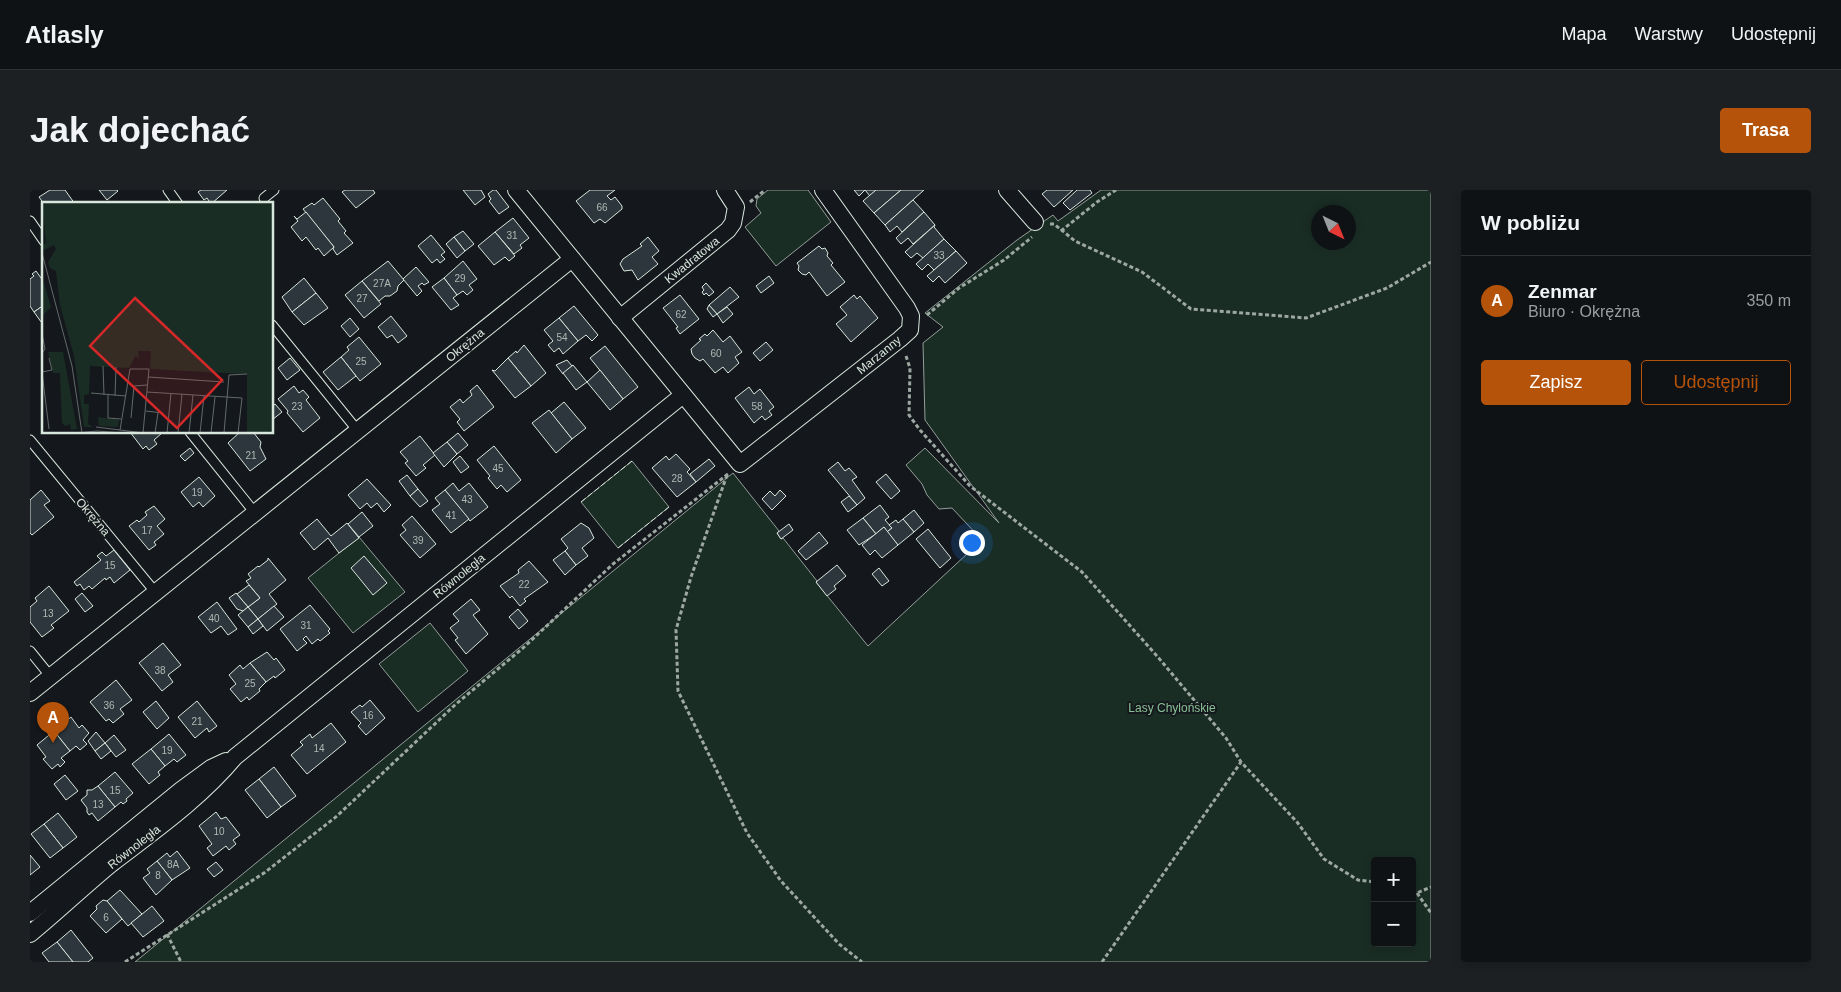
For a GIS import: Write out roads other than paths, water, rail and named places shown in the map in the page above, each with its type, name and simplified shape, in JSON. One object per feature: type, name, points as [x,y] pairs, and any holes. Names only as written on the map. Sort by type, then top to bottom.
[{"type":"street","points":[[516,190],[683,395]]},
{"type":"street","name":"Kwadratowa","points":[[620,318],[728,230],[733,223],[736,207],[725,190]]},
{"type":"street","name":"Marzanny","points":[[683,395],[734,469],[905,334],[911,316],[907,308],[823,190]]},
{"type":"street","points":[[1007,190],[1035,222]]},
{"type":"street","name":"Okrężna","points":[[30,694],[572,259]]},
{"type":"street","name":"Równoległa","points":[[30,934],[86,885],[194,799],[219,775],[234,757],[683,395]]},
{"type":"street","name":"Równoległa","points":[[30,913],[181,790],[211,768],[234,757]]},
{"type":"lane","points":[[168,190],[177,202]]},
{"type":"lane","points":[[264,198],[274,190]]},
{"type":"lane","points":[[30,221],[42,238]]},
{"type":"lane","points":[[274,327],[358,432]]},
{"type":"lane","points":[[192,434],[255,513]]},
{"type":"lane","name":"Okrężna","points":[[30,440],[156,593]]},
{"type":"lane","points":[[30,651],[50,677]]},
{"type":"place","name":"Zenmar","points":[[53,743]]},
{"type":"park label","name":"Lasy Chylońskie","points":[[1172,708]]}]
